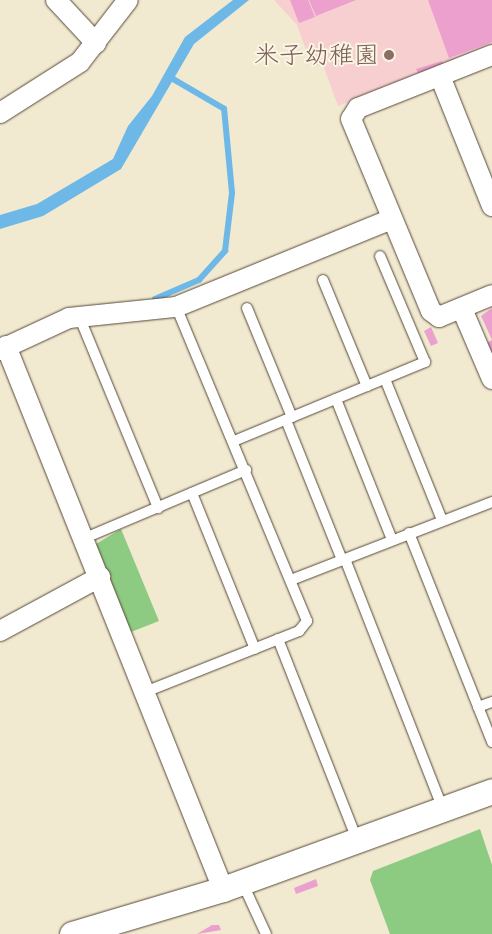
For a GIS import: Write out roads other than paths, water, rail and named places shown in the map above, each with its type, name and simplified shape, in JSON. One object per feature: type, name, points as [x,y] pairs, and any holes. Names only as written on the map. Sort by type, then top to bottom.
[{"type":"street","points":[[56,0],[96,43]]},
{"type":"street","points":[[0,113],[80,62],[128,0]]},
{"type":"street","points":[[492,55],[358,108],[351,116],[431,311],[439,318],[492,296]]},
{"type":"street","points":[[440,76],[492,206]]},
{"type":"street","points":[[233,886],[146,692],[85,538],[3,348],[79,316],[176,307],[392,219]]},
{"type":"street","points":[[462,308],[492,379]]},
{"type":"street","points":[[0,630],[100,576]]},
{"type":"street","points":[[72,934],[233,886],[492,791]]},
{"type":"lane","points":[[234,442],[424,362],[380,256]]},
{"type":"lane","points":[[323,280],[367,386]]},
{"type":"lane","points":[[146,692],[299,630],[307,621],[246,470],[176,307]]},
{"type":"lane","points":[[247,308],[343,559],[443,809]]},
{"type":"lane","points":[[79,316],[158,508]]},
{"type":"lane","points":[[385,379],[442,520]]},
{"type":"lane","points":[[336,399],[392,540]]},
{"type":"lane","points":[[85,538],[246,470]]},
{"type":"lane","points":[[192,493],[255,649]]},
{"type":"lane","points":[[291,580],[492,502]]},
{"type":"lane","points":[[409,533],[492,742]]},
{"type":"lane","points":[[278,639],[357,840]]},
{"type":"lane","points":[[478,707],[492,702]]},
{"type":"lane","points":[[233,886],[266,934]]},
{"type":"water","points":[[233,0],[249,0],[194,44],[121,169],[43,216],[0,229],[0,215],[37,204],[113,159],[128,126],[152,96],[185,37]]},
{"type":"waterway","points":[[155,299],[199,280],[225,251],[232,193],[224,109],[169,77]]},
{"type":"place","name":"米子幼稚園","points":[[389,55]]}]
